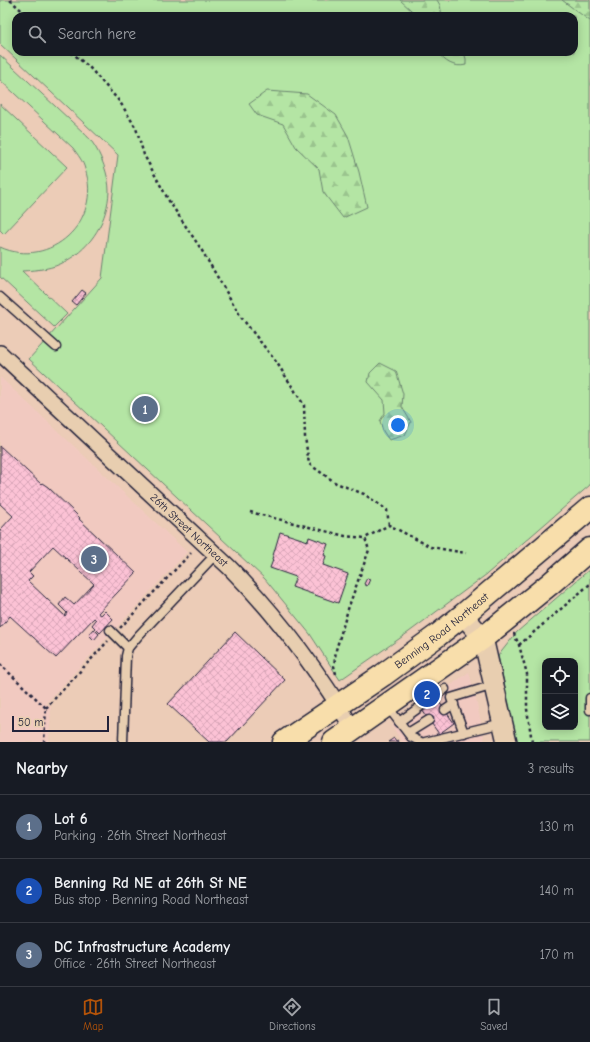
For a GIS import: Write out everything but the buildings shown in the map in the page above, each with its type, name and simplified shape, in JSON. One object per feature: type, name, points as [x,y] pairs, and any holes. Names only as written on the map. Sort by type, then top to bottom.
[{"type":"main road","name":"Benning Road Northeast","points":[[284,742],[427,644],[590,508]]},
{"type":"main road","points":[[334,742],[353,730],[393,714],[439,682],[483,638],[590,549]]},
{"type":"street","name":"26th Street Northeast","points":[[0,353],[248,586],[277,620],[305,657],[338,705],[353,730]]},
{"type":"street","points":[[463,615],[483,638],[507,742]]},
{"type":"lane","points":[[0,297],[56,347]]},
{"type":"lane","points":[[123,742],[126,656],[128,648],[215,554]]},
{"type":"lane","points":[[110,630],[128,648]]},
{"type":"lane","points":[[439,682],[452,701],[464,733]]},
{"type":"lane","points":[[444,710],[452,701],[494,685]]},
{"type":"lane","points":[[590,698],[590,710]]},
{"type":"lane","points":[[393,714],[411,737],[421,742]]},
{"type":"lane","points":[[408,733],[430,720]]},
{"type":"lane","points":[[425,742],[503,723]]},
{"type":"path","points":[[10,0],[24,12]]},
{"type":"path","points":[[76,56],[89,67],[120,102],[136,128],[144,155],[169,201],[201,249],[241,317],[277,363],[304,405],[305,436],[309,464],[336,483],[364,494],[387,510],[388,525]]},
{"type":"path","points":[[250,512],[345,536],[365,538],[388,525]]},
{"type":"path","points":[[388,525],[431,547],[466,553]]},
{"type":"path","points":[[336,674],[334,666],[336,650],[349,606],[369,550],[365,538]]},
{"type":"path","points":[[519,645],[590,584]]},
{"type":"path","points":[[514,634],[519,645],[527,674],[527,709],[532,742]]},
{"type":"path","points":[[0,664],[46,708],[44,742]]},
{"type":"shaded area","points":[[0,377],[187,552],[46,703],[51,707],[49,742],[0,742]]},
{"type":"shaded area","points":[[469,672],[485,742],[402,742],[392,726]]},
{"type":"green space","points":[[0,0],[590,0],[590,485],[487,574],[409,632],[340,680],[310,634],[265,579],[29,359],[102,278],[118,155],[13,56],[578,56],[578,12],[12,12],[12,55],[0,44]]},
{"type":"green space","points":[[400,0],[437,0],[441,12],[413,12]]},
{"type":"green space","points":[[562,0],[590,0],[590,21]]},
{"type":"green space","points":[[0,55],[90,139],[101,159],[108,179],[109,191],[106,212],[97,231],[84,248],[66,261],[56,266],[39,270],[22,271],[67,314],[54,327],[0,277],[0,247],[19,252],[37,252],[54,246],[68,236],[79,223],[86,206],[89,188],[82,161],[73,148],[0,80]]},
{"type":"green space","points":[[441,56],[465,56],[466,65],[454,65],[443,59]]},
{"type":"green space","points":[[267,91],[307,94],[336,115],[348,136],[359,172],[367,207],[343,218],[323,192],[319,169],[296,147],[283,124],[257,115],[249,104]]},
{"type":"green space","points":[[0,104],[67,167],[4,234],[0,230]]},
{"type":"green space","points":[[380,363],[396,371],[403,394],[402,407],[411,422],[405,435],[389,440],[383,431],[380,421],[385,413],[384,400],[368,382],[370,373]]},
{"type":"green space","points":[[590,569],[590,742],[517,742],[498,656],[517,632]]},
{"type":"place","name":"Lot 6","points":[[145,409]]},
{"type":"place","name":"DC Infrastructure Academy","points":[[94,559]]},
{"type":"place","name":"Benning Rd NE at 26th St NE","points":[[427,694]]}]
